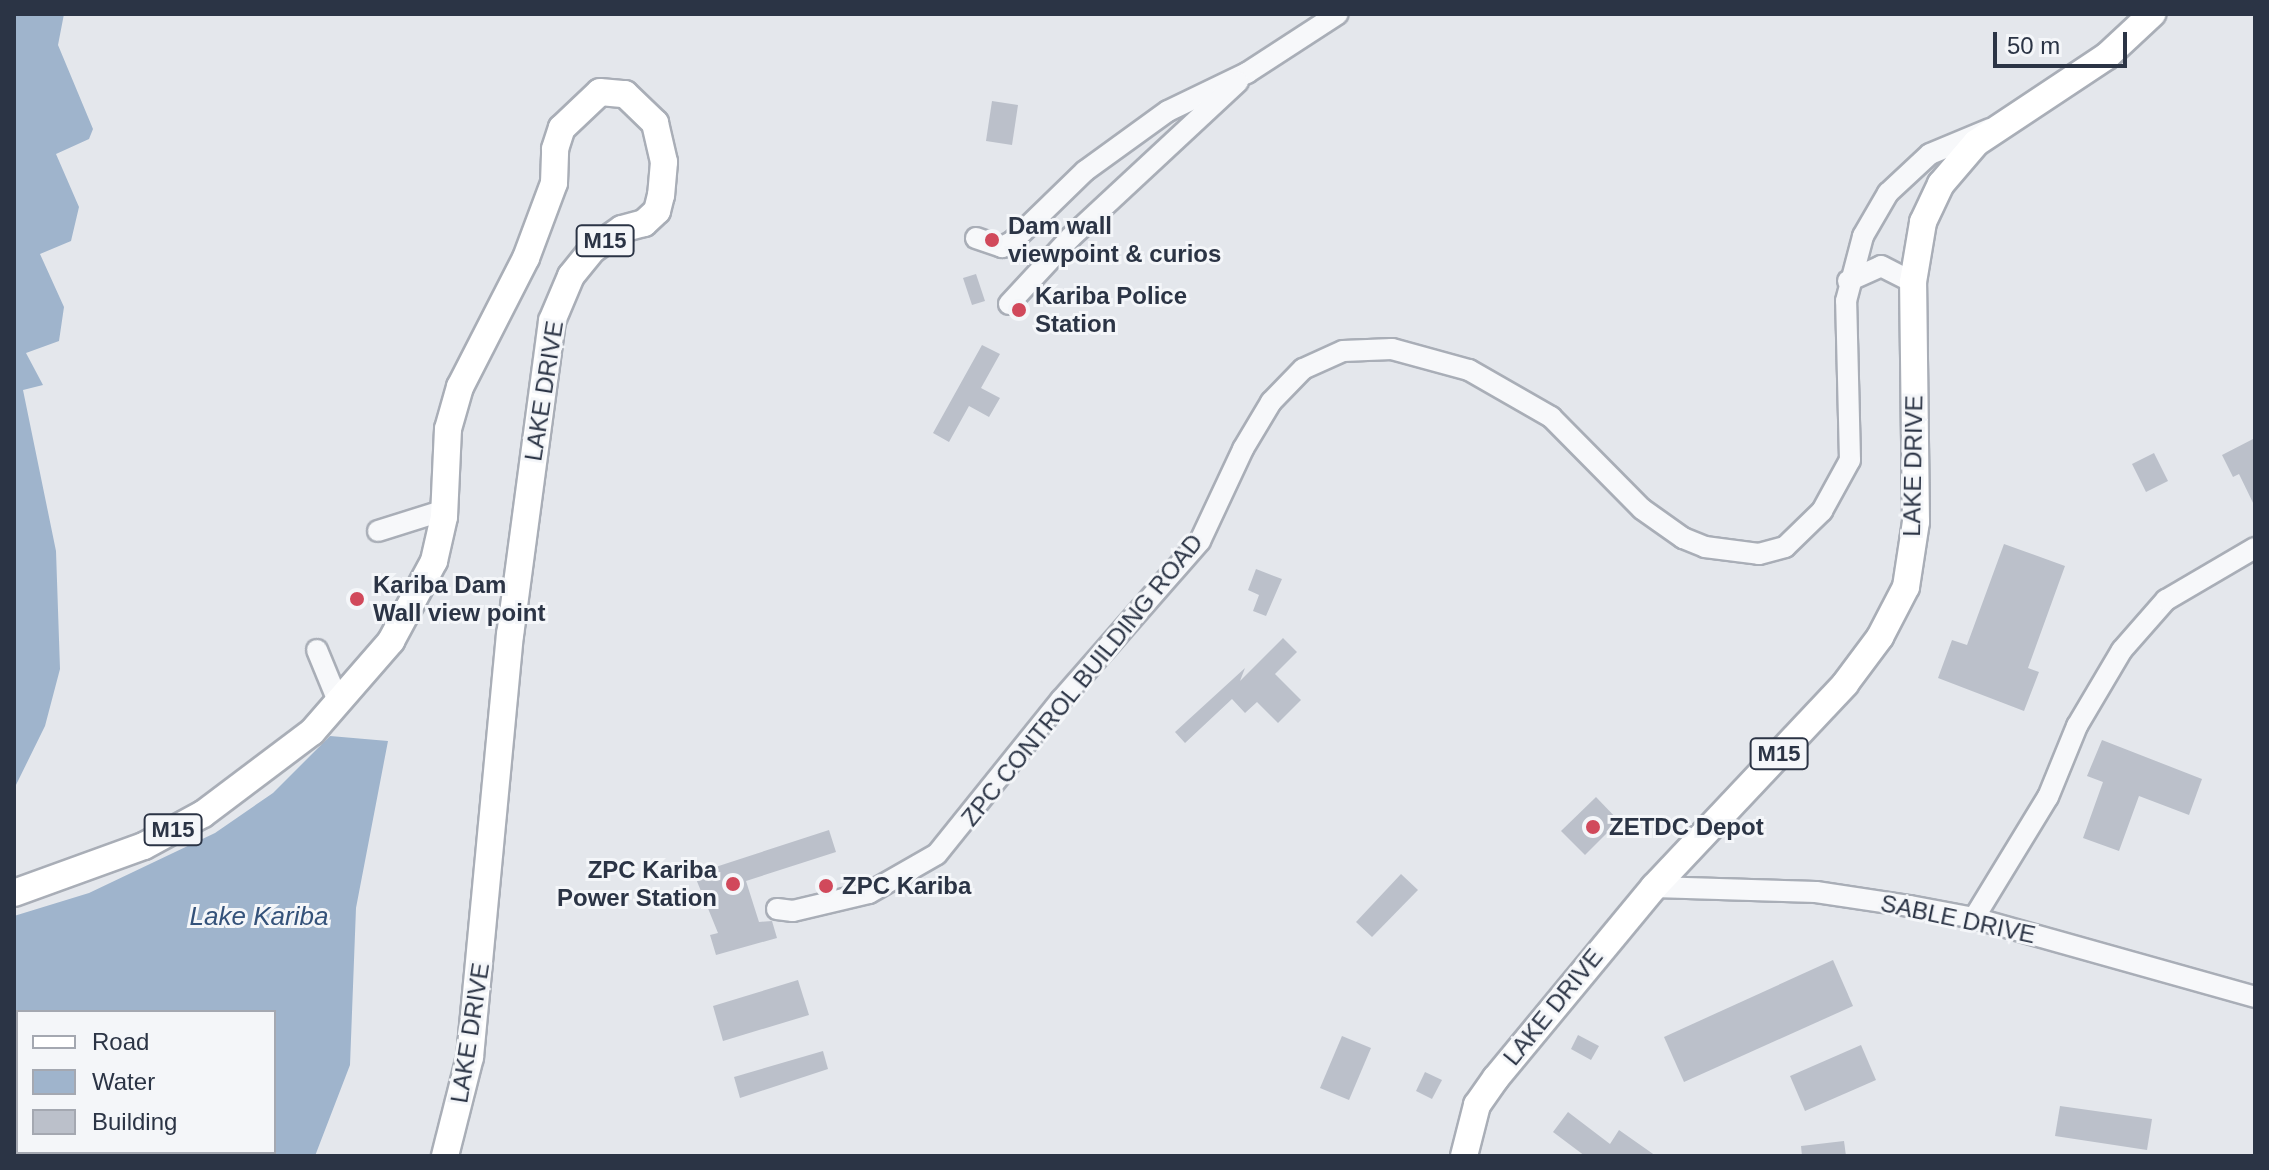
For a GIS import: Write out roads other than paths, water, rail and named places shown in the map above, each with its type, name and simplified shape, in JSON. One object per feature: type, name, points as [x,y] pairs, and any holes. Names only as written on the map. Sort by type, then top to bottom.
[{"type":"main road","name":"LAKE DRIVE","points":[[1464,1156],[1477,1105],[1496,1078],[1654,887],[1845,684],[1880,637],[1906,587],[1916,522],[1913,282],[1930,204],[1954,167],[1998,127],[2107,56],[2152,14]]},
{"type":"main road","name":"LAKE DRIVE","points":[[14,893],[144,846],[237,791],[312,732],[391,641],[434,561],[445,510],[448,429],[460,387],[526,258],[554,183],[555,149],[562,128],[600,92],[625,94],[655,123],[664,162],[661,195],[657,211],[644,223],[622,229],[592,250],[571,276],[552,321],[510,634],[470,1057],[445,1156]]},
{"type":"street","points":[[976,238],[1002,247],[1012,242],[1040,210],[1121,144],[1193,96],[1247,73],[1338,14]]},
{"type":"street","points":[[1009,304],[1071,237],[1247,73]]},
{"type":"street","name":"ZPC CONTROL BUILDING ROAD","points":[[777,909],[793,911],[869,893],[896,882],[949,842],[1061,700],[1200,541],[1243,449],[1271,402],[1314,362],[1374,347],[1427,355],[1469,370],[1551,417],[1642,509],[1683,538],[1714,549],[1759,554],[1785,547],[1804,532],[1835,493],[1850,460],[1848,281],[1863,236],[1888,193],[1930,154],[1998,127]]},
{"type":"street","points":[[1848,281],[1881,266],[1898,270],[1913,282]]},
{"type":"street","points":[[378,531],[445,510]]},
{"type":"street","points":[[1974,918],[2048,797],[2077,726],[2122,650],[2166,600],[2255,548]]},
{"type":"street","points":[[317,650],[338,701]]},
{"type":"street","name":"SABLE DRIVE","points":[[1654,887],[1816,892],[1974,918],[2255,997]]},
{"type":"water","points":[[14,14],[64,14],[58,45],[93,129],[89,139],[56,154],[79,207],[71,241],[40,254],[64,307],[59,341],[26,353],[43,385],[23,390],[56,551],[60,669],[45,726],[14,789]]},
{"type":"water","name":"Lake Kariba","points":[[330,736],[388,741],[356,908],[350,1065],[315,1156],[14,1156],[14,916],[89,893],[215,833],[273,793]]},
{"type":"place","name":"Dam wall viewpoint & curios","points":[[992,240]]},
{"type":"place","name":"Kariba Police Station","points":[[1019,310]]},
{"type":"place","name":"Kariba Dam Wall view point","points":[[357,599]]},
{"type":"place","name":"ZETDC Depot","points":[[1593,827]]},
{"type":"place","name":"ZPC Kariba Power Station","points":[[733,884]]},
{"type":"place","name":"ZPC Kariba","points":[[826,886]]}]
